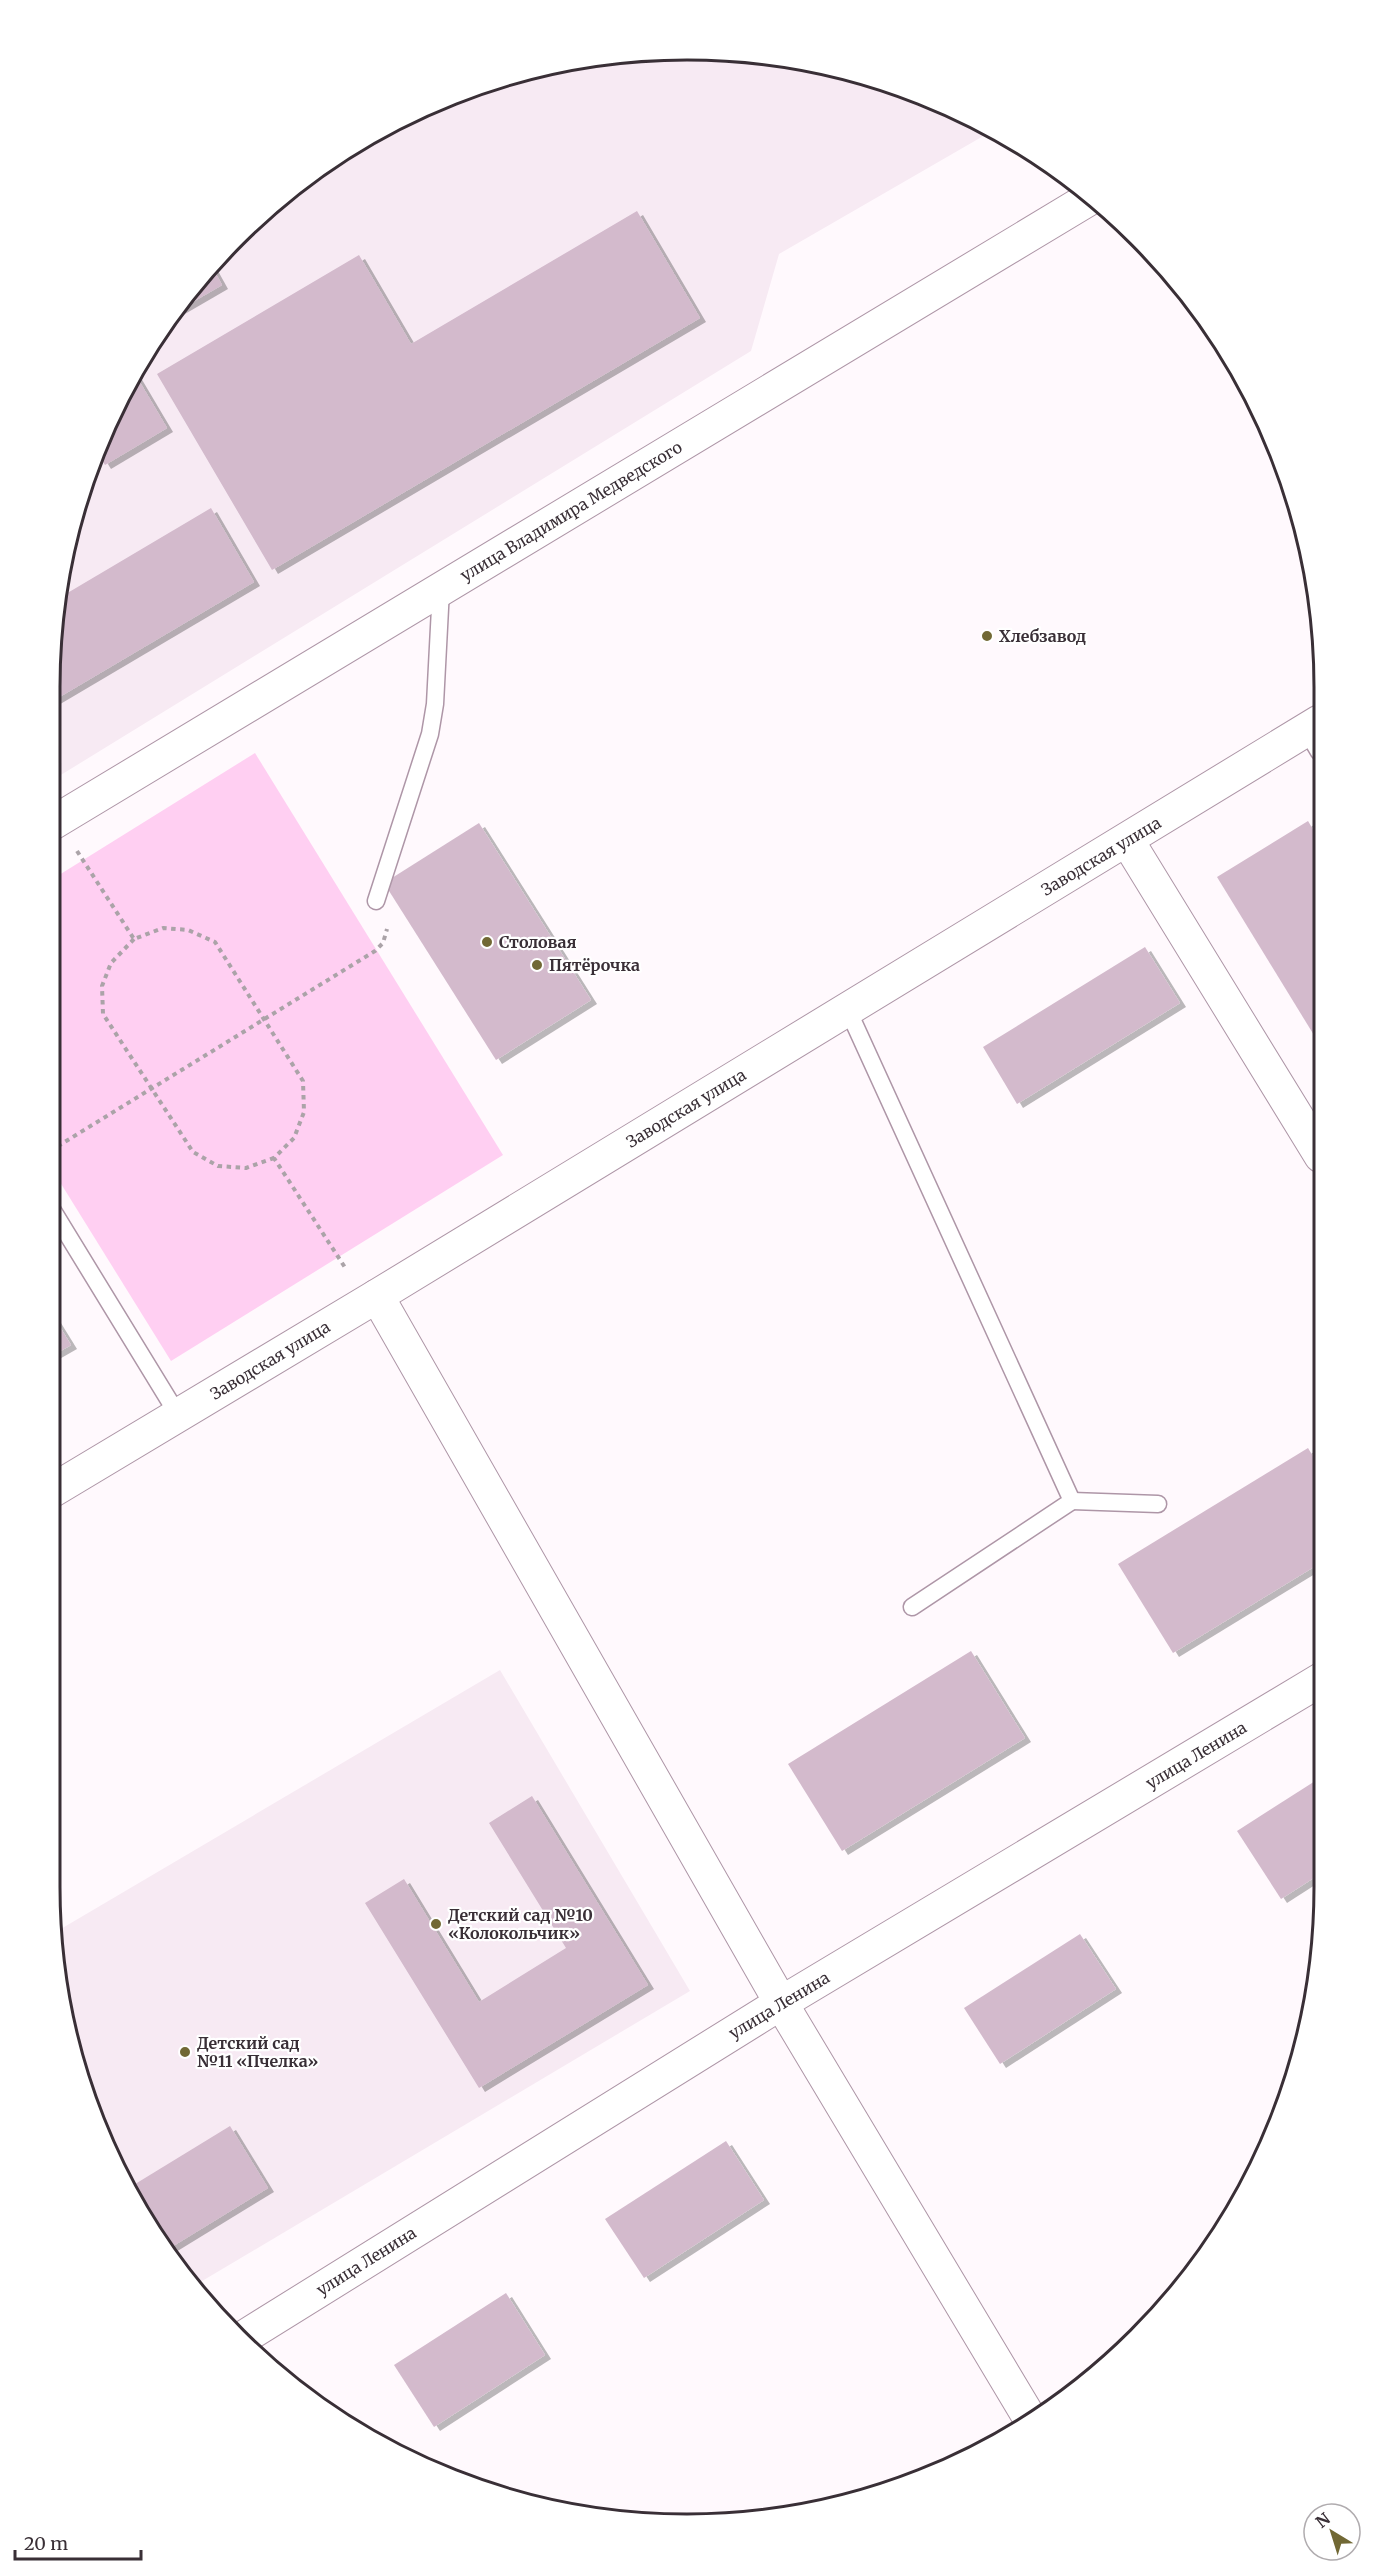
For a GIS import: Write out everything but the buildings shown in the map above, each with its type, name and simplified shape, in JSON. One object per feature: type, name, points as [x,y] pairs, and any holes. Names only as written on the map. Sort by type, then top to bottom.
[{"type":"street","name":"улица Владимира Медведского","points":[[60,818],[1083,202]]},
{"type":"street","name":"Заводская улица","points":[[60,1486],[1127,840],[1314,736]]},
{"type":"street","points":[[1127,840],[1314,1144]]},
{"type":"street","points":[[372,1299],[781,2002],[1027,2413]]},
{"type":"street","name":"улица Ленина","points":[[249,2334],[781,2002],[1314,1684]]},
{"type":"lane","points":[[376,901],[430,734],[435,704],[441,589]]},
{"type":"lane","points":[[848,1010],[1072,1502]]},
{"type":"lane","points":[[60,1222],[178,1415]]},
{"type":"lane","points":[[912,1607],[1072,1502],[1158,1504]]},
{"type":"path","points":[[60,831],[134,939]]},
{"type":"path","points":[[60,1145],[375,951],[383,943],[387,932],[386,919],[376,901]]},
{"type":"path","points":[[163,928],[188,930],[215,942],[303,1081],[304,1112],[294,1138],[274,1158],[246,1168],[218,1166],[193,1152],[103,1014],[102,986],[111,963],[134,939],[163,928]]},
{"type":"path","points":[[274,1158],[372,1299]]},
{"type":"shaded area","points":[[687,60],[769,65],[849,81],[927,108],[984,136],[779,254],[751,351],[60,775],[61,646],[72,565],[93,485],[125,410],[144,373],[190,305],[244,244],[305,190],[374,144],[447,108],[525,81],[605,65]]},
{"type":"shaded area","points":[[255,753],[503,1155],[171,1361],[60,1182],[60,874]]},
{"type":"shaded area","name":"Детский сад №10 «Колокольчик»","points":[[500,1670],[690,1991],[201,2282],[166,2235],[144,2200],[108,2127],[81,2049],[65,1969],[61,1929]]},
{"type":"place","name":"Хлебзавод","points":[[987,636]]},
{"type":"place","name":"Столовая","points":[[487,942]]},
{"type":"place","name":"Пятёрочка","points":[[537,965]]},
{"type":"place","name":"Детский сад №10 «Колокольчик»","points":[[436,1924]]},
{"type":"place","name":"Детский сад №11 «Пчелка»","points":[[185,2052]]}]
